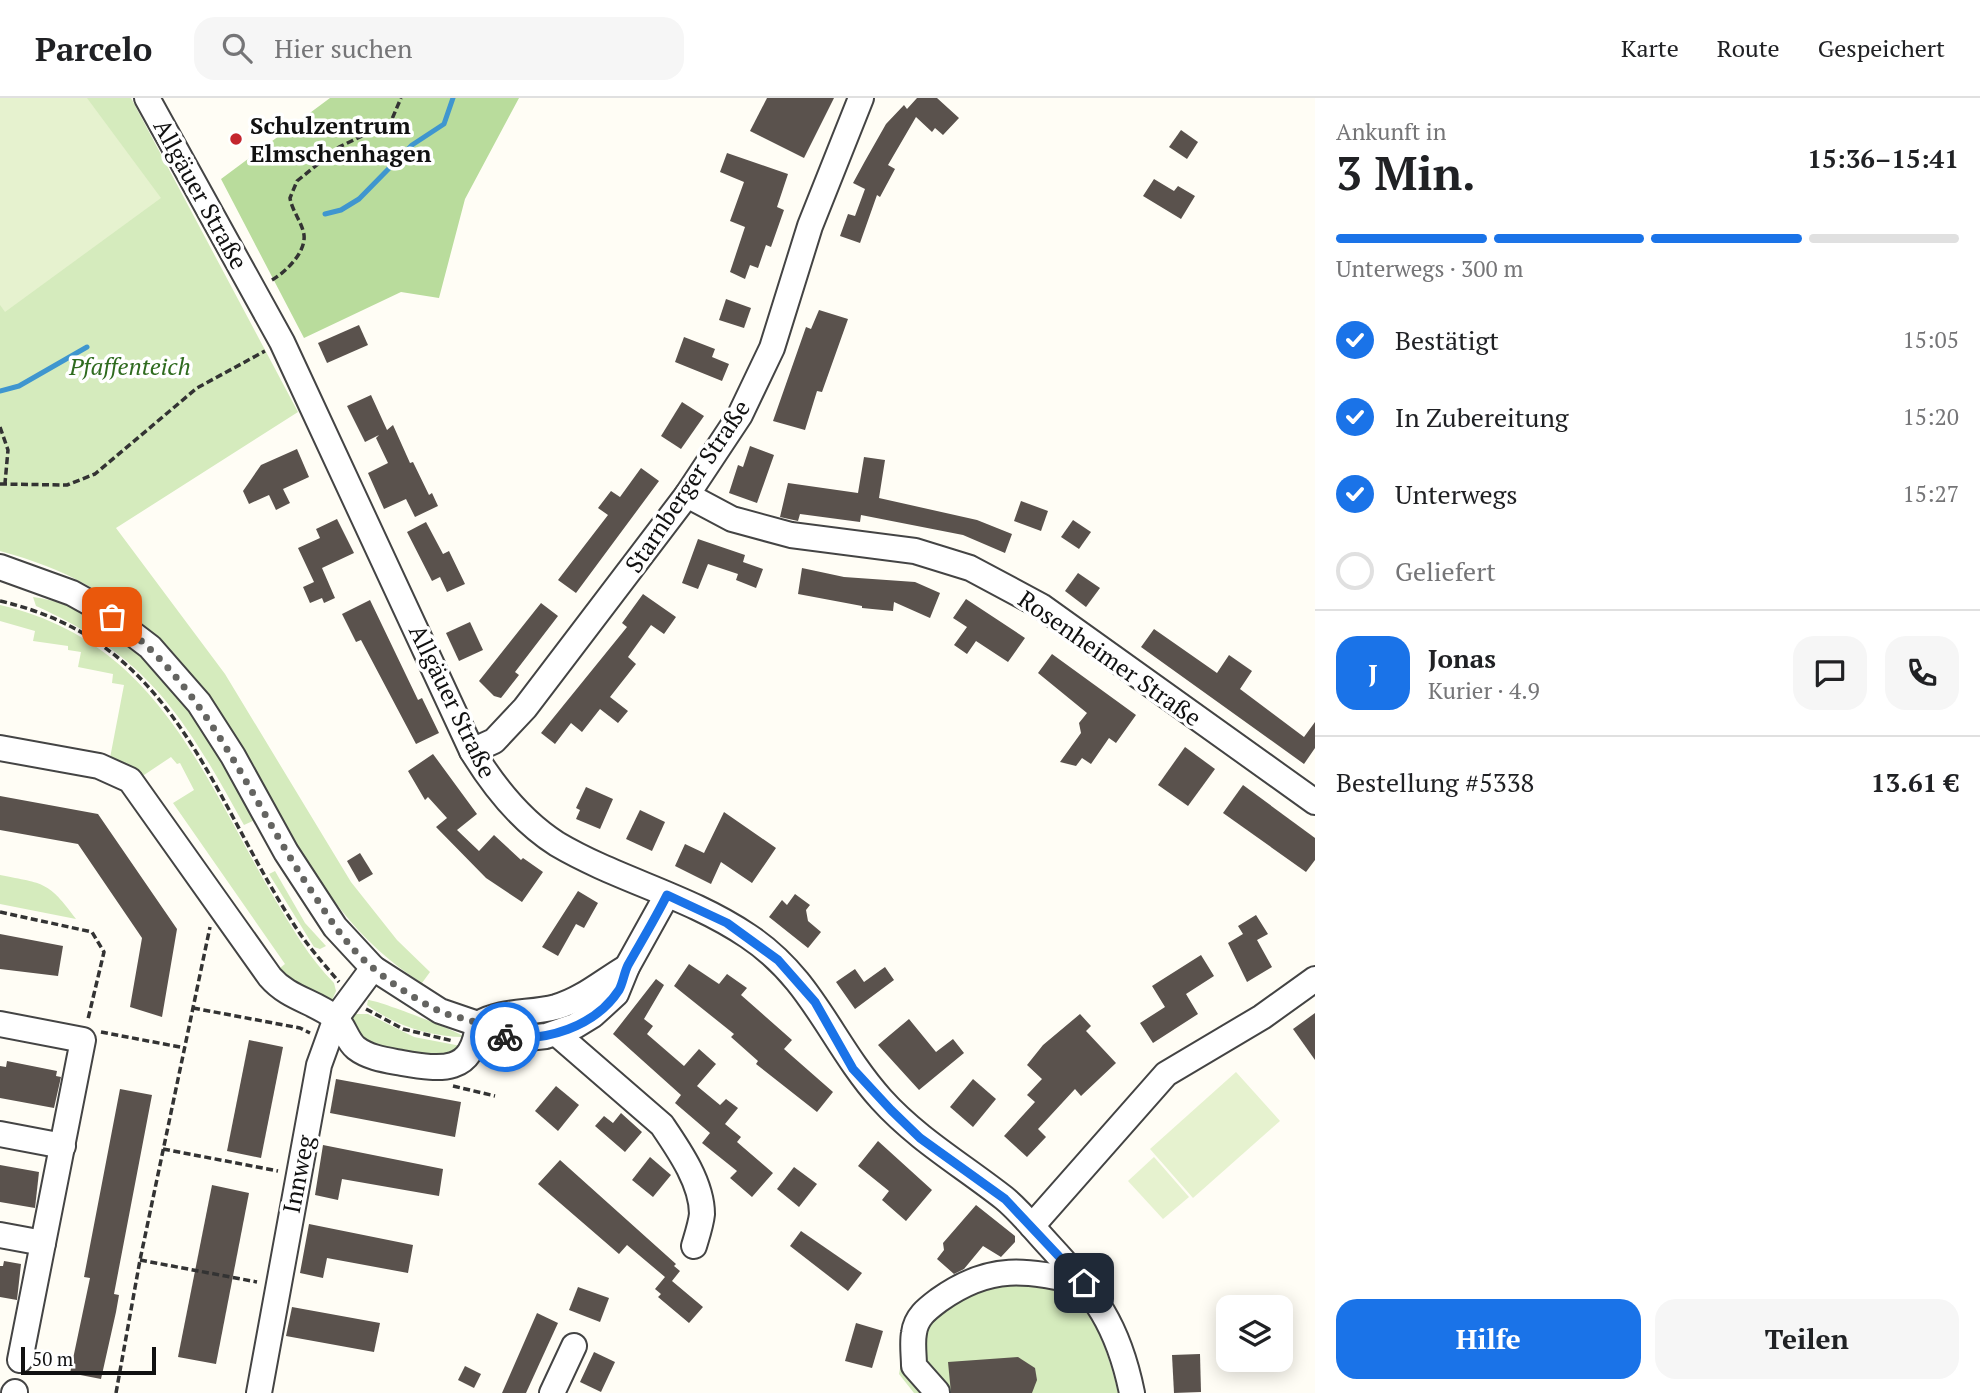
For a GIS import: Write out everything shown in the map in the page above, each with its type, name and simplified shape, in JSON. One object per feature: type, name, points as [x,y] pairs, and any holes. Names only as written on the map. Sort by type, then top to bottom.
[{"type":"street","name":"Allgäuer Straße","points":[[148,98],[282,342],[472,751],[490,780],[516,811],[556,843],[727,923],[778,960],[815,1002],[853,1069],[891,1110],[920,1138],[1005,1199],[1084,1283],[1104,1311],[1124,1354],[1132,1393]]},
{"type":"street","name":"Starnberger Straße","points":[[472,751],[494,741],[525,708],[687,495],[740,415],[772,348],[810,226],[861,98]]},
{"type":"street","name":"Rosenheimer Straße","points":[[687,495],[732,519],[791,535],[915,551],[970,568],[1041,606],[1315,802]]},
{"type":"street","points":[[0,566],[50,583],[99,608],[150,648],[175,673],[233,755],[286,852],[335,927],[373,968],[476,1033],[500,1036],[551,1035],[575,1026],[606,1004],[621,987],[627,967],[667,895]]},
{"type":"street","points":[[0,748],[99,766],[130,780],[278,987],[336,1018],[349,1042],[368,1055],[445,1068],[466,1057],[476,1033],[495,1014],[538,1011],[576,1000],[627,967]]},
{"type":"street","name":"Innweg","points":[[259,1393],[276,1286],[326,1041],[336,1018],[373,968]]},
{"type":"street","points":[[1032,1226],[1166,1074],[1262,1017],[1315,979]]},
{"type":"street","points":[[538,1011],[551,1035],[662,1125],[675,1144],[700,1195],[702,1216],[694,1246]]},
{"type":"street","points":[[0,1024],[84,1035],[20,1360]]},
{"type":"street","points":[[0,1134],[63,1146]]},
{"type":"street","points":[[0,1235],[43,1243]]},
{"type":"street","points":[[937,1392],[914,1366],[914,1333],[921,1313],[970,1280],[1004,1272],[1043,1274],[1084,1283]]},
{"type":"street","points":[[552,1393],[574,1346]]},
{"type":"path","points":[[253,290],[276,278],[299,255],[304,236],[290,198],[297,181],[338,147],[385,125],[392,118],[401,98]]},
{"type":"path","points":[[0,427],[8,450],[3,484],[66,485],[95,474],[197,388],[282,342]]},
{"type":"path","points":[[0,601],[51,617],[80,632],[133,670],[154,692],[186,733],[209,771],[292,923],[351,996],[368,1010],[404,1029],[476,1033]]},
{"type":"path","points":[[0,912],[92,932],[104,953],[84,1035],[185,1048]]},
{"type":"path","points":[[116,1393],[140,1260],[208,929],[225,915]]},
{"type":"path","points":[[193,1007],[300,1028],[326,1041]]},
{"type":"path","points":[[445,1068],[452,1086],[495,1096]]},
{"type":"path","points":[[163,1149],[298,1174]]},
{"type":"path","points":[[140,1260],[276,1286]]},
{"type":"green space","name":"Pfaffenteich","points":[[0,98],[131,98],[298,412],[116,528],[225,674],[351,882],[397,940],[430,972],[422,983],[398,967],[359,931],[326,890],[229,729],[172,652],[138,620],[99,592],[54,569],[0,551]]},
{"type":"green space","points":[[0,98],[87,98],[161,198],[5,312],[0,305]]},
{"type":"green space","points":[[330,98],[519,98],[465,199],[439,298],[401,292],[304,338],[221,179]]},
{"type":"green space","points":[[33,597],[72,607],[107,626],[139,651],[193,715],[255,820],[244,825],[183,723],[137,670],[75,626],[36,606]]},
{"type":"green space","points":[[0,605],[54,623],[98,648],[136,680],[168,718],[196,759],[294,930],[316,963],[334,983],[336,991],[330,1005],[275,972],[285,964],[173,803],[194,790],[180,763],[177,764],[171,757],[141,777],[127,764],[110,758],[124,685],[112,683],[113,674],[78,667],[81,652],[68,650],[68,646],[33,641],[35,631],[0,621]]},
{"type":"green space","points":[[275,871],[305,923],[326,946],[320,949],[314,947],[269,874]]},
{"type":"green space","points":[[0,875],[44,886],[59,897],[76,919],[0,904]]},
{"type":"green space","points":[[368,1000],[387,1005],[464,1037],[438,1035],[401,1024],[367,1005]]},
{"type":"green space","points":[[356,1014],[368,1014],[414,1037],[461,1046],[443,1059],[371,1045],[363,1042],[351,1019]]},
{"type":"green space","points":[[1236,1072],[1280,1121],[1193,1198],[1150,1149]]},
{"type":"green space","points":[[1154,1157],[1189,1197],[1163,1219],[1128,1181]]},
{"type":"green space","points":[[1003,1262],[1055,1280],[1079,1295],[1094,1321],[1118,1393],[914,1393],[899,1374],[909,1317]]},
{"type":"building","points":[[767,98],[834,98],[804,158],[750,131]]},
{"type":"building","points":[[917,98],[937,98],[959,118],[943,135],[935,128],[932,132],[916,117],[888,165],[895,169],[880,197],[877,195],[860,243],[840,236],[848,214],[855,216],[865,189],[853,183],[865,161],[886,124],[904,105],[907,109]]},
{"type":"building","points":[[1181,130],[1198,142],[1187,159],[1169,147]]},
{"type":"building","points":[[727,153],[788,174],[777,207],[784,210],[771,247],[766,245],[758,268],[750,265],[745,279],[730,272],[745,227],[730,221],[744,182],[720,172]]},
{"type":"building","points":[[1154,179],[1174,191],[1178,186],[1195,196],[1181,219],[1143,196]]},
{"type":"building","points":[[726,299],[751,308],[744,328],[719,320]]},
{"type":"building","points":[[819,310],[848,319],[822,392],[817,391],[805,430],[773,421],[806,327],[811,329]]},
{"type":"building","points":[[359,325],[368,345],[327,363],[318,343]]},
{"type":"building","points":[[684,337],[715,349],[712,357],[729,364],[722,381],[675,362]]},
{"type":"building","points":[[371,395],[387,430],[393,425],[410,463],[413,462],[429,495],[432,493],[438,506],[415,517],[406,499],[384,509],[368,473],[388,463],[376,438],[379,435],[365,442],[347,406]]},
{"type":"building","points":[[682,402],[704,416],[681,449],[661,436]]},
{"type":"building","points":[[750,446],[774,455],[757,503],[729,493],[738,465],[743,467]]},
{"type":"building","points":[[297,449],[309,477],[283,489],[290,503],[276,510],[269,495],[249,504],[243,491],[261,465]]},
{"type":"building","points":[[864,457],[885,460],[879,498],[977,520],[1012,534],[1005,553],[963,535],[861,515],[860,522],[800,514],[798,521],[780,517],[788,483],[858,493]]},
{"type":"building","points":[[641,468],[659,481],[576,593],[558,580],[608,515],[598,508],[611,491],[620,497]]},
{"type":"building","points":[[1021,501],[1048,511],[1041,531],[1014,521]]},
{"type":"building","points":[[337,519],[354,553],[322,568],[335,598],[324,603],[322,598],[310,603],[303,587],[314,582],[298,548],[320,538],[316,529]]},
{"type":"building","points":[[1073,520],[1091,532],[1079,549],[1061,537]]},
{"type":"building","points":[[426,522],[443,554],[449,551],[465,584],[447,592],[440,577],[432,581],[407,532]]},
{"type":"building","points":[[698,539],[745,555],[743,562],[763,569],[756,588],[736,580],[738,574],[708,564],[698,589],[682,583]]},
{"type":"building","points":[[802,568],[844,577],[915,582],[940,593],[930,618],[894,602],[893,611],[862,608],[798,594]]},
{"type":"building","points":[[1078,573],[1100,588],[1086,607],[1065,591]]},
{"type":"building","points":[[643,594],[676,617],[664,634],[651,625],[628,657],[636,664],[610,697],[628,711],[618,723],[600,709],[582,732],[571,723],[555,744],[541,733],[627,627],[622,623]]},
{"type":"building","points":[[966,599],[1025,638],[1008,662],[976,641],[967,654],[954,645],[967,627],[953,618]]},
{"type":"building","points":[[370,600],[418,700],[422,698],[439,733],[416,744],[361,640],[356,642],[342,614]]},
{"type":"building","points":[[541,603],[558,616],[515,672],[519,675],[501,698],[494,696],[479,681]]},
{"type":"building","points":[[470,622],[483,650],[459,661],[446,633]]},
{"type":"building","points":[[1154,629],[1217,673],[1229,655],[1252,671],[1240,689],[1304,737],[1315,722],[1315,748],[1304,764],[1141,647]]},
{"type":"building","points":[[1052,654],[1136,715],[1116,743],[1109,738],[1091,764],[1082,758],[1076,766],[1060,762],[1081,733],[1079,723],[1087,713],[1038,673]]},
{"type":"building","points":[[1185,747],[1215,769],[1188,806],[1158,785]]},
{"type":"building","points":[[433,754],[477,814],[457,830],[479,851],[494,835],[521,860],[523,858],[543,872],[522,902],[486,878],[436,827],[447,818],[428,797],[425,800],[408,771]]},
{"type":"building","points":[[1243,785],[1315,838],[1315,860],[1306,872],[1223,813]]},
{"type":"building","points":[[586,787],[613,799],[600,829],[576,819],[580,810],[576,808]]},
{"type":"building","points":[[0,796],[98,814],[177,929],[162,1017],[130,1007],[142,938],[78,844],[0,830]]},
{"type":"building","points":[[640,810],[665,822],[652,851],[626,839]]},
{"type":"building","points":[[724,812],[776,848],[752,883],[721,862],[711,884],[675,866],[685,844],[704,853]]},
{"type":"building","points":[[360,853],[373,874],[359,882],[347,861]]},
{"type":"building","points":[[578,891],[598,903],[584,928],[576,924],[558,956],[542,947]]},
{"type":"building","points":[[795,894],[810,905],[806,910],[808,921],[821,932],[808,948],[769,917],[782,900],[787,905]]},
{"type":"building","points":[[1256,915],[1268,934],[1257,940],[1272,967],[1247,982],[1228,943],[1243,934],[1238,926]]},
{"type":"building","points":[[0,934],[63,946],[58,976],[0,969]]},
{"type":"building","points":[[1201,955],[1214,976],[1186,994],[1198,1014],[1153,1043],[1140,1023],[1165,1007],[1152,986]]},
{"type":"building","points":[[689,964],[719,984],[727,974],[747,988],[741,995],[792,1040],[784,1049],[833,1092],[817,1112],[756,1064],[758,1061],[731,1037],[734,1034],[674,986]]},
{"type":"building","points":[[885,967],[894,980],[855,1009],[836,982],[855,969],[864,982]]},
{"type":"building","points":[[656,979],[664,985],[644,1019],[653,1026],[647,1034],[684,1066],[699,1049],[716,1064],[697,1086],[720,1105],[726,1099],[738,1108],[725,1124],[741,1137],[737,1142],[773,1173],[752,1197],[730,1178],[737,1171],[702,1143],[710,1133],[675,1103],[681,1095],[613,1034]]},
{"type":"building","points":[[1315,1013],[1315,1060],[1293,1029]]},
{"type":"building","points":[[1080,1014],[1091,1026],[1086,1031],[1116,1063],[1081,1096],[1075,1089],[1038,1129],[1046,1137],[1027,1157],[1004,1136],[1035,1102],[1027,1095],[1042,1079],[1027,1065],[1043,1045]]},
{"type":"building","points":[[909,1019],[936,1052],[953,1039],[964,1053],[919,1090],[878,1045]]},
{"type":"building","points":[[249,1040],[283,1047],[261,1158],[227,1151]]},
{"type":"building","points":[[7,1061],[57,1071],[56,1076],[61,1077],[54,1108],[0,1098],[0,1066],[6,1067]]},
{"type":"building","points":[[336,1079],[461,1102],[455,1137],[330,1113]]},
{"type":"building","points":[[973,1079],[996,1099],[973,1127],[950,1107]]},
{"type":"building","points":[[556,1086],[579,1105],[558,1131],[535,1111]]},
{"type":"building","points":[[120,1089],[152,1095],[114,1294],[119,1295],[116,1312],[101,1379],[70,1373],[90,1278],[84,1277]]},
{"type":"building","points":[[621,1113],[642,1132],[625,1152],[595,1126],[604,1116],[613,1123]]},
{"type":"building","points":[[878,1141],[932,1190],[906,1221],[882,1200],[889,1191],[858,1166]]},
{"type":"building","points":[[323,1145],[443,1169],[439,1196],[342,1179],[338,1200],[315,1195]]},
{"type":"building","points":[[650,1157],[671,1175],[653,1197],[632,1180]]},
{"type":"building","points":[[560,1160],[676,1264],[674,1266],[680,1271],[672,1281],[703,1307],[689,1323],[658,1297],[661,1294],[655,1289],[665,1277],[627,1245],[619,1254],[538,1184]]},
{"type":"building","points":[[0,1165],[39,1172],[35,1208],[0,1202]]},
{"type":"building","points":[[794,1167],[817,1184],[799,1207],[777,1189]]},
{"type":"building","points":[[212,1185],[249,1193],[216,1364],[178,1357]]},
{"type":"building","points":[[976,1205],[1015,1236],[1015,1242],[1001,1257],[983,1246],[964,1269],[954,1274],[937,1259],[944,1250],[943,1243]]},
{"type":"building","points":[[309,1224],[413,1245],[408,1273],[327,1258],[323,1278],[300,1273]]},
{"type":"building","points":[[801,1231],[862,1273],[848,1291],[790,1246]]},
{"type":"building","points":[[4,1261],[21,1264],[17,1300],[0,1297],[0,1266],[3,1266]]},
{"type":"building","points":[[578,1287],[609,1298],[600,1322],[569,1310]]},
{"type":"building","points":[[292,1307],[380,1323],[374,1352],[286,1336]]},
{"type":"building","points":[[537,1313],[558,1323],[526,1393],[502,1393]]},
{"type":"building","points":[[856,1323],[883,1331],[872,1368],[845,1361]]},
{"type":"building","points":[[594,1352],[615,1362],[601,1392],[580,1382]]},
{"type":"building","points":[[1200,1354],[1201,1392],[1174,1393],[1172,1355]]},
{"type":"building","points":[[1018,1357],[1035,1368],[1037,1380],[1032,1393],[951,1393],[948,1362]]},
{"type":"building","points":[[465,1366],[481,1374],[474,1388],[458,1380]]},
{"type":"waterway","points":[[325,214],[341,210],[359,199],[412,145],[444,124],[453,98]]},
{"type":"waterway","points":[[0,391],[19,386],[87,347]]},
{"type":"way so far","points":[[112,617],[150,648],[199,702],[233,755],[286,852],[335,927],[361,957],[397,985],[440,1011],[478,1024],[490,1034],[505,1037]]},
{"type":"place","name":"Schulzentrum Elmschenhagen","points":[[236,139]]},
{"type":"route","points":[[505,1037],[519,1039],[557,1034],[593,1015],[606,1004],[621,987],[627,967],[667,895],[727,923],[778,960],[815,1002],[853,1069],[891,1110],[920,1138],[1005,1199],[1084,1283]]}]
